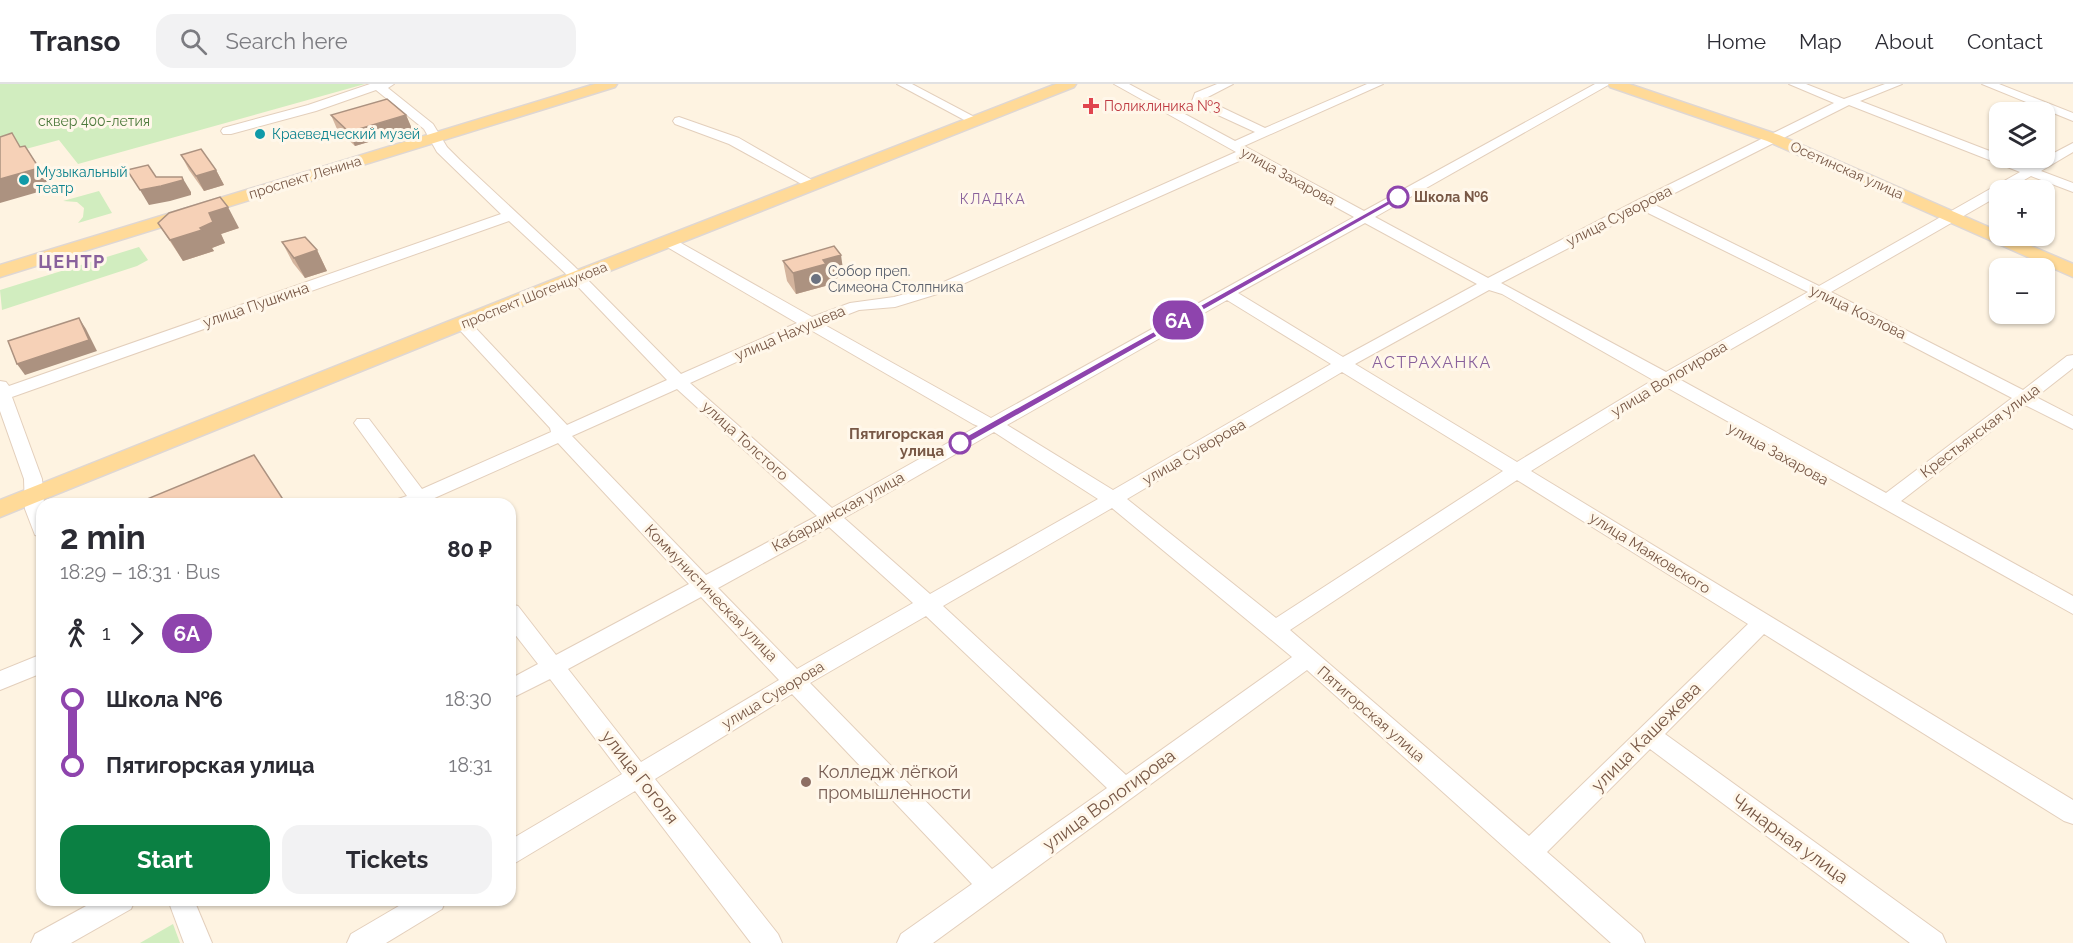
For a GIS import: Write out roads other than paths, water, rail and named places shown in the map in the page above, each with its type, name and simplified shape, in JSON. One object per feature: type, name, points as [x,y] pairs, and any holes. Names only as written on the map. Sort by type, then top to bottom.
[{"type":"main road","name":"проспект Ленина","points":[[0,271],[610,84]]},
{"type":"main road","name":"проспект Шогенцукова","points":[[0,509],[667,241],[1069,84]]},
{"type":"main road","name":"Осетинская улица","points":[[1615,84],[1773,138],[2073,271]]},
{"type":"street","points":[[903,84],[974,120]]},
{"type":"street","name":"улица Захарова","points":[[1120,84],[1488,284],[1496,296],[1887,502],[2073,606]]},
{"type":"street","points":[[1227,84],[1199,96],[1198,101],[1266,133]]},
{"type":"street","name":"улица Нахушева","points":[[425,498],[803,326],[814,324],[856,306],[895,302],[942,288],[1240,150],[1266,133],[1377,84]]},
{"type":"street","name":"Кабардинская улица","points":[[516,687],[830,518],[1363,216],[1604,84]]},
{"type":"street","points":[[1795,84],[2031,170],[2073,188]]},
{"type":"street","name":"улица Суворова","points":[[516,850],[928,604],[1344,364],[1488,284],[1641,204],[1846,102],[1896,84]]},
{"type":"street","points":[[1988,84],[2073,117]]},
{"type":"street","name":"улица Толстого","points":[[381,85],[429,127],[434,138],[455,163],[577,277],[679,382],[928,604],[1124,789]]},
{"type":"street","points":[[226,131],[312,108],[381,85]]},
{"type":"street","points":[[679,121],[734,141],[812,184]]},
{"type":"street","name":"улица Вологирова","points":[[1275,629],[1517,471],[1662,382],[2073,147]]},
{"type":"street","name":"улица Козлова","points":[[1641,204],[2024,396],[2073,423]]},
{"type":"street","name":"улица Пушкина","points":[[1,392],[512,215]]},
{"type":"street","name":"Пятигорская улица","points":[[667,241],[970,415],[993,424],[1113,499],[1275,629],[1630,943]]},
{"type":"street","name":"улица Маяковского","points":[[1227,293],[2073,813]]},
{"type":"street","name":"Коммунистическая улица","points":[[462,323],[559,426],[561,435],[703,587],[990,885]]},
{"type":"street","name":"Крестьянская улица","points":[[1887,502],[2073,360]]},
{"type":"street","name":"улица Захарова","points":[[1662,382],[2073,621]]},
{"type":"street","points":[[1,392],[33,479],[36,512]]},
{"type":"street","points":[[363,423],[413,498]]},
{"type":"street","name":"улица Гоголя","points":[[516,620],[768,943]]},
{"type":"street","name":"улица Кашежева","points":[[1529,853],[1763,622]]},
{"type":"street","name":"улица Вологирова","points":[[911,943],[1308,658]]},
{"type":"street","points":[[0,681],[36,666]]},
{"type":"street","name":"Чинарная улица","points":[[1648,735],[1932,943]]},
{"type":"street","points":[[45,943],[111,906]]},
{"type":"street","points":[[183,906],[198,943]]},
{"type":"street","points":[[361,943],[389,936],[426,906]]},
{"type":"place","name":"Поликлиника №3","points":[[1091,106]]},
{"type":"place","name":"Краеведческий музей","points":[[260,134]]},
{"type":"place","name":"Музыкальный театр","points":[[24,180]]},
{"type":"place","name":"Школа №6","points":[[1398,197]]},
{"type":"place","name":"Собор преп. Симеона Столпника","points":[[816,279]]},
{"type":"place","name":"Пятигорская улица","points":[[960,443]]},
{"type":"place","name":"Колледж лёгкой промышленности","points":[[806,782]]},
{"type":"district","name":"КЛАДКА","points":[[993,199]]},
{"type":"district","name":"ЦЕНТР","points":[[72,262]]},
{"type":"district","name":"АСТРАХАНКА","points":[[1432,362]]},
{"type":"park label","name":"сквер 400-летия","points":[[94,121]]}]
